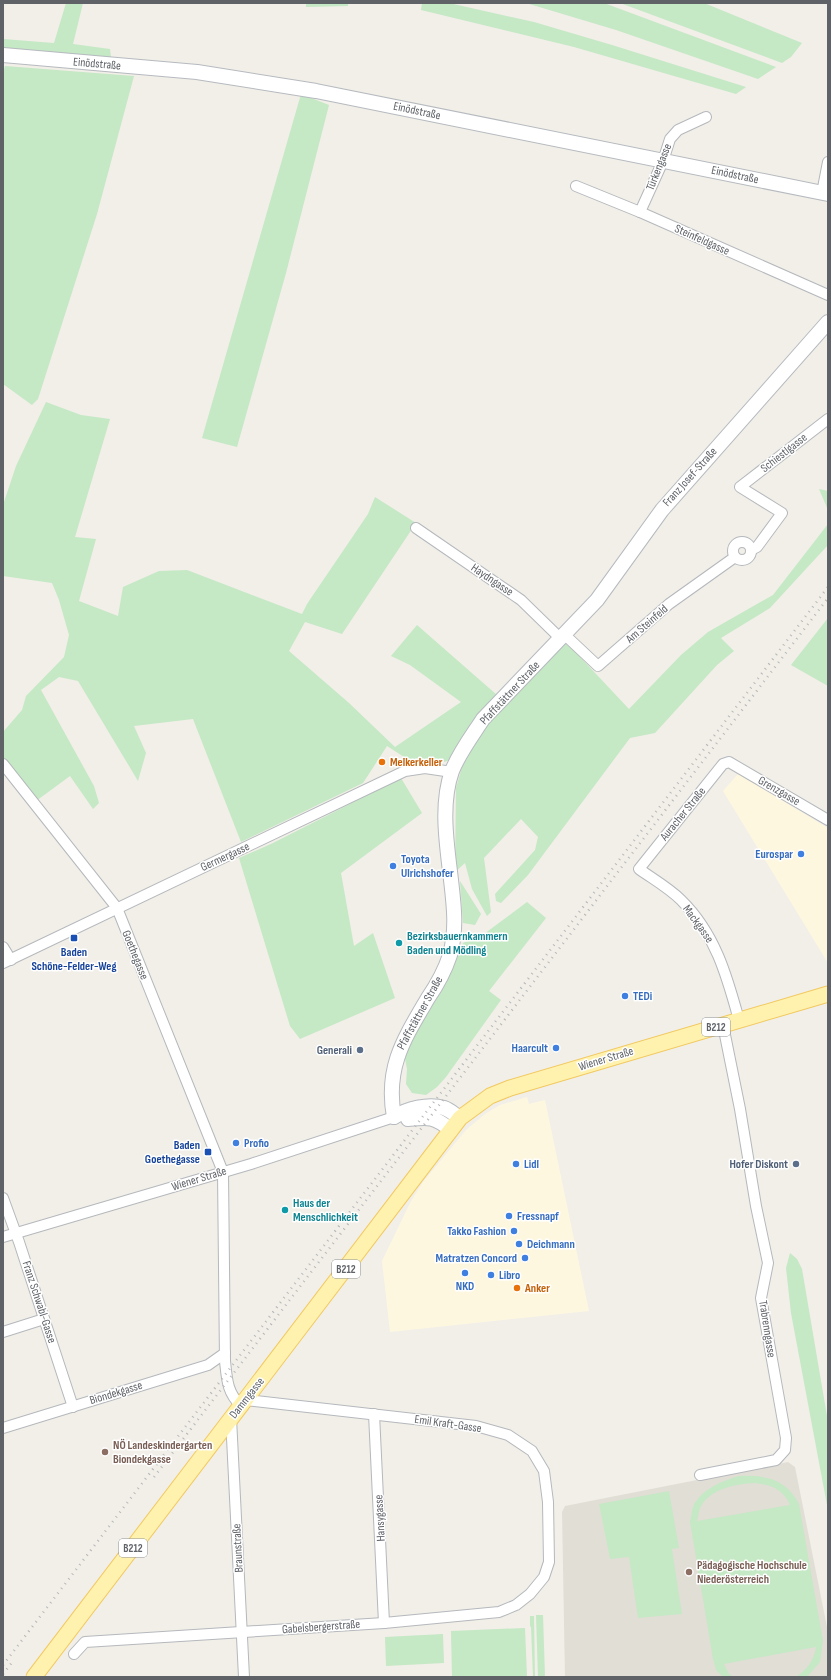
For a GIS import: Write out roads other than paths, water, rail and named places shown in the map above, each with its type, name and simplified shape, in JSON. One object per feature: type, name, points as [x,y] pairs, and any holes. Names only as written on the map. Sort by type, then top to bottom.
[{"type":"main road","name":"Einödstraße","points":[[3,55],[196,72],[308,89],[825,193]]},
{"type":"main road","name":"Franz Josef-Straße","points":[[563,637],[597,600],[662,510],[828,322]]},
{"type":"main road","name":"Pfaffstättner Straße","points":[[394,1117],[392,1105],[392,1077],[397,1055],[438,982],[449,957],[454,935],[454,910],[446,833],[446,805],[452,772],[468,740],[483,719],[563,637]]},
{"type":"main road","name":"Wiener Straße","points":[[394,1117],[404,1111],[434,1107],[449,1110],[460,1118],[490,1096],[510,1088],[828,994]]},
{"type":"main road","name":"Wiener Straße","points":[[394,1117],[404,1119],[425,1117],[435,1119],[451,1130]]},
{"type":"main road","name":"Dammgasse","points":[[34,1677],[460,1118]]},
{"type":"street","name":"Türkengasse","points":[[640,212],[663,161],[670,139],[678,130],[706,118]]},
{"type":"street","points":[[825,193],[828,162]]},
{"type":"street","name":"Steinfeldgasse","points":[[576,186],[640,212],[828,296]]},
{"type":"street","name":"Schiestlgasse","points":[[740,487],[828,419]]},
{"type":"street","name":"Am Steinfeld","points":[[563,637],[598,666],[669,604],[735,557],[740,560],[749,557],[751,550],[757,547],[782,512],[740,487]]},
{"type":"street","name":"Haydngasse","points":[[416,528],[522,600],[563,637]]},
{"type":"street","points":[[735,557],[733,549],[739,542],[747,543],[751,550]]},
{"type":"street","name":"Grenzgasse","points":[[729,762],[828,820]]},
{"type":"street","name":"Auracher Straße","points":[[639,869],[723,764],[729,762]]},
{"type":"street","name":"Goethegasse","points":[[3,764],[117,908],[223,1172]]},
{"type":"street","name":"Germergasse","points":[[7,961],[405,771],[425,768],[452,772]]},
{"type":"street","name":"Mackgasse","points":[[639,869],[681,900],[705,930],[727,975],[739,1020]]},
{"type":"street","points":[[3,946],[7,961]]},
{"type":"street","name":"Trabrenngasse","points":[[700,1475],[776,1460],[785,1450],[786,1438],[761,1298],[768,1263],[756,1206],[740,1109],[723,1025]]},
{"type":"street","name":"Wiener Straße","points":[[3,1237],[223,1172],[394,1117]]},
{"type":"street","points":[[223,1172],[225,1353],[228,1389],[234,1399],[243,1403]]},
{"type":"street","name":"Franz Schwabl-Gasse","points":[[3,1198],[16,1233],[72,1407]]},
{"type":"street","points":[[3,1332],[44,1319]]},
{"type":"street","name":"Biondekgasse","points":[[3,1428],[208,1365],[225,1353]]},
{"type":"street","name":"Emil Kraft-Gasse","points":[[243,1403],[374,1414],[476,1426],[508,1435],[532,1451],[544,1471],[548,1502],[549,1562]]},
{"type":"street","name":"Hansygasse","points":[[374,1414],[384,1623]]},
{"type":"street","name":"Braunstraße","points":[[231,1418],[243,1632],[244,1677]]},
{"type":"street","name":"Gabelsbergerstraße","points":[[74,1654],[85,1642],[384,1623],[499,1612],[516,1605],[530,1594],[544,1577],[549,1562]]},
{"type":"railway","points":[[3,1665],[828,587]]},
{"type":"railway","points":[[154,1477],[828,598]]},
{"type":"railway","points":[[3,1674],[14,1660]]},
{"type":"place","name":"Melkerkeller","points":[[382,762]]},
{"type":"place","name":"Eurospar","points":[[801,854]]},
{"type":"place","name":"Toyota Ulrichshofer","points":[[393,866]]},
{"type":"place","name":"Baden Schöne-Felder-Weg","points":[[74,938]]},
{"type":"place","name":"Bezirksbauernkammern Baden und Mödling","points":[[399,943]]},
{"type":"place","name":"TEDi","points":[[625,996]]},
{"type":"place","name":"Haarcult","points":[[556,1048]]},
{"type":"place","name":"Generali","points":[[360,1050]]},
{"type":"place","name":"Profio","points":[[236,1143]]},
{"type":"place","name":"Baden Goethegasse","points":[[208,1152]]},
{"type":"place","name":"Lidl","points":[[516,1164]]},
{"type":"place","name":"Hofer Diskont","points":[[796,1164]]},
{"type":"place","name":"Haus der Menschlichkeit","points":[[285,1210]]},
{"type":"place","name":"Fressnapf","points":[[509,1216]]},
{"type":"place","name":"Takko Fashion","points":[[514,1231]]},
{"type":"place","name":"Deichmann","points":[[519,1244]]},
{"type":"place","name":"Matratzen Concord","points":[[525,1258]]},
{"type":"place","name":"NKD","points":[[465,1273]]},
{"type":"place","name":"Libro","points":[[491,1275]]},
{"type":"place","name":"Anker","points":[[517,1288]]},
{"type":"place","name":"NÖ Landeskindergarten Biondekgasse","points":[[105,1452]]},
{"type":"place","name":"Pädagogische Hochschule Niederösterreich","points":[[689,1572]]}]
